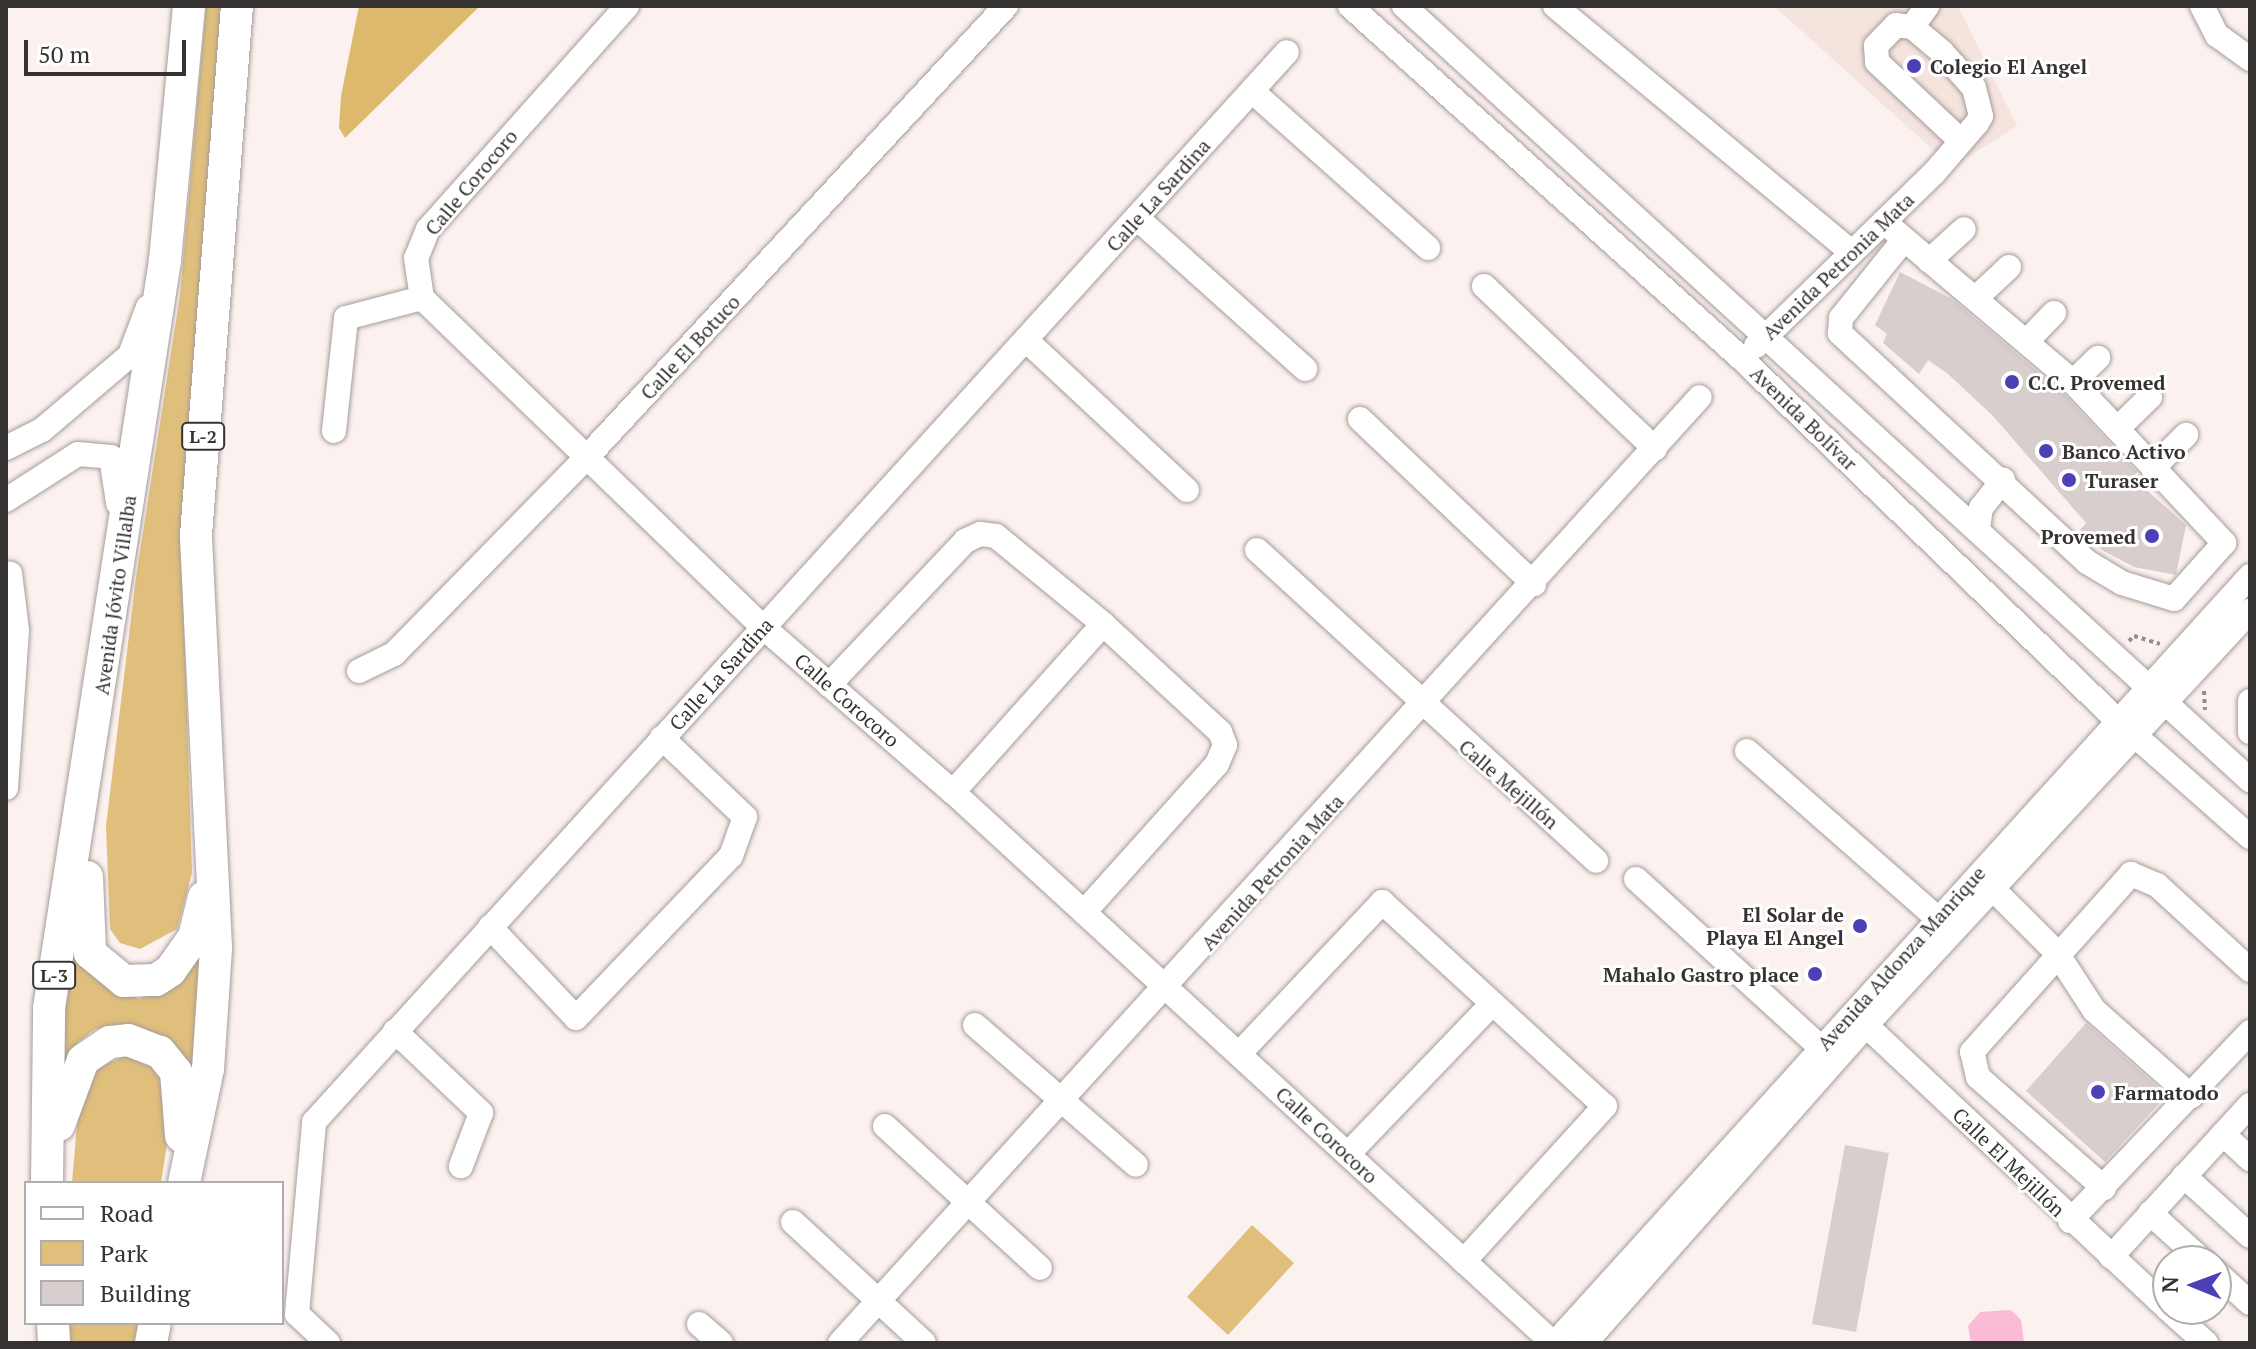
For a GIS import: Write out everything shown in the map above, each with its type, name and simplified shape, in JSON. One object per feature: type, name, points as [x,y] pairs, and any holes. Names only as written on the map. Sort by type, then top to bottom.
[{"type":"main road","name":"Avenida Jóvito Villalba","points":[[47,1181],[49,1008],[165,260],[189,6]]},
{"type":"main road","name":"L-2","points":[[211,867],[196,535],[237,6]]},
{"type":"main road","points":[[88,770],[86,938],[98,965],[124,981],[156,980],[170,971],[194,937],[211,867]]},
{"type":"main road","points":[[184,1181],[208,1069],[216,947],[211,867]]},
{"type":"main road","points":[[53,1181],[60,1112],[73,1076],[95,1050],[128,1040],[160,1052],[176,1072],[183,1125],[177,1181]]},
{"type":"street","name":"Calle Corocoro","points":[[627,6],[428,229],[416,258],[422,298],[763,627],[953,792],[1554,1343]]},
{"type":"street","name":"Calle El Botuco","points":[[359,671],[394,654],[587,457],[1006,6]]},
{"type":"street","name":"Avenida Bolívar","points":[[1350,6],[1741,358],[2115,718],[2250,837]]},
{"type":"street","name":"Avenida Bolívar","points":[[1404,6],[2250,780]]},
{"type":"street","points":[[1555,6],[1851,252]]},
{"type":"street","points":[[1927,6],[1912,27],[1896,25],[1876,46],[1877,62],[1961,141]]},
{"type":"street","points":[[2202,6],[2217,35],[2250,59]]},
{"type":"street","name":"Avenida Petronia Mata","points":[[1741,358],[1766,339],[1934,173],[1981,116],[1979,99],[1912,27]]},
{"type":"street","name":"Calle La Sardina","points":[[328,1343],[297,1314],[314,1122],[1287,52]]},
{"type":"street","points":[[1252,91],[1428,248]]},
{"type":"street","points":[[1137,218],[1305,369]]},
{"type":"street","points":[[1884,222],[1903,241],[1977,297],[2073,382],[2250,573]]},
{"type":"street","points":[[1929,261],[1964,229]]},
{"type":"street","points":[[1903,241],[1841,318],[1840,333],[2003,480],[2087,562],[2122,583],[2174,599],[2224,543]]},
{"type":"street","points":[[6,448],[42,430],[130,355],[165,260]]},
{"type":"street","points":[[1977,297],[2009,267]]},
{"type":"street","points":[[1484,286],[1655,449]]},
{"type":"street","points":[[334,431],[346,318],[422,298]]},
{"type":"street","points":[[2027,341],[2054,313]]},
{"type":"street","points":[[1026,340],[1187,490]]},
{"type":"street","points":[[2073,382],[2098,358]]},
{"type":"street","name":"Avenida Petronia Mata","points":[[840,1343],[1534,584],[1700,397]]},
{"type":"street","points":[[2117,429],[2150,397]]},
{"type":"street","points":[[1360,419],[1534,584]]},
{"type":"street","points":[[2153,468],[2186,435]]},
{"type":"street","points":[[6,500],[78,454],[111,457],[117,476],[118,569]]},
{"type":"street","points":[[1978,529],[1981,508],[2003,480]]},
{"type":"street","points":[[829,685],[965,541],[980,534],[996,536],[1103,624],[1220,732],[1225,745],[1217,764],[1084,912]]},
{"type":"street","name":"Calle Mejillón","points":[[1257,550],[1422,707],[1596,861]]},
{"type":"street","points":[[6,788],[17,630],[10,573]]},
{"type":"street","name":"Avenida Aldonza Manrique","points":[[1585,1343],[1828,1054],[1944,925],[2115,718],[2250,573]]},
{"type":"street","name":"Avenida Aldonza Manrique","points":[[1944,925],[1992,888],[2250,611]]},
{"type":"street","points":[[953,792],[1103,624]]},
{"type":"street","points":[[2250,701],[2250,732]]},
{"type":"street","points":[[490,927],[576,1018],[731,856],[745,817],[662,738]]},
{"type":"street","points":[[1747,751],[1944,925]]},
{"type":"street","points":[[2104,1188],[1985,1084],[1970,1064],[1972,1052],[2126,877],[2137,873],[2250,970]]},
{"type":"street","points":[[1636,879],[1828,1054]]},
{"type":"street","points":[[1992,888],[2057,953],[2094,1010],[2191,1096]]},
{"type":"street","points":[[1239,1054],[1382,902],[1605,1106],[1464,1261]]},
{"type":"street","points":[[1348,1154],[1492,1004]]},
{"type":"street","name":"Calle El Mejillón","points":[[1859,1019],[2070,1221],[2152,1294]]},
{"type":"street","points":[[975,1025],[1136,1165]]},
{"type":"street","points":[[395,1031],[481,1113],[461,1166]]},
{"type":"street","points":[[2070,1221],[2250,1032]]},
{"type":"street","name":"Avenida Aldonza Manrique","points":[[1554,1343],[1828,1054]]},
{"type":"street","points":[[2111,1257],[2250,1105]]},
{"type":"street","points":[[885,1126],[1040,1268]]},
{"type":"street","points":[[2223,1134],[2250,1159]]},
{"type":"street","points":[[2184,1176],[2250,1236]]},
{"type":"street","points":[[2150,1213],[2185,1245]]},
{"type":"street","points":[[793,1222],[924,1343]]},
{"type":"street","points":[[2232,1287],[2250,1303]]},
{"type":"street","points":[[699,1324],[721,1343]]},
{"type":"street","name":"Calle El Mejillón","points":[[2186,1325],[2206,1343]]},
{"type":"shaded area","points":[[359,6],[480,6],[345,138],[339,128],[341,96]]},
{"type":"shaded area","name":"Colegio El Angel","points":[[1774,6],[1958,6],[2017,126],[1952,167]]},
{"type":"shaded area","points":[[2011,1310],[2021,1320],[2024,1343],[1971,1343],[1968,1326],[1980,1312]]},
{"type":"green space","points":[[206,6],[222,6],[181,526],[192,873],[177,929],[140,949],[120,943],[110,929],[106,826],[136,577],[180,295]]},
{"type":"green space","points":[[72,919],[84,968],[107,987],[139,999],[185,979],[206,943],[191,1087],[125,1026],[95,1029],[77,1043],[60,1078]]},
{"type":"green space","points":[[125,1056],[154,1068],[167,1087],[170,1125],[161,1181],[72,1181],[79,1101],[89,1072]]},
{"type":"green space","points":[[1252,1225],[1294,1263],[1228,1335],[1187,1297]]},
{"type":"green space","points":[[69,1325],[138,1325],[134,1343],[71,1343]]},
{"type":"building","points":[[1900,272],[1952,299],[2063,393],[2137,472],[2132,477],[2186,525],[2176,575],[2134,567],[2102,550],[2080,530],[2086,523],[1993,416],[1948,374],[1928,360],[1919,374],[1883,343],[1887,334],[1875,325]]},
{"type":"building","name":"Farmatodo","points":[[2086,1023],[2167,1095],[2105,1162],[2026,1091]]},
{"type":"building","points":[[1845,1145],[1889,1153],[1856,1332],[1812,1324]]},
{"type":"place","name":"Colegio El Angel","points":[[1914,66]]},
{"type":"place","name":"C.C. Provemed","points":[[2012,382]]},
{"type":"place","name":"Banco Activo","points":[[2046,451]]},
{"type":"place","name":"Turaser","points":[[2069,480]]},
{"type":"place","name":"Provemed","points":[[2152,536]]},
{"type":"place","name":"El Solar de Playa El Angel","points":[[1860,926]]},
{"type":"place","name":"Mahalo Gastro place","points":[[1815,974]]},
{"type":"place","name":"Farmatodo","points":[[2098,1092]]}]
